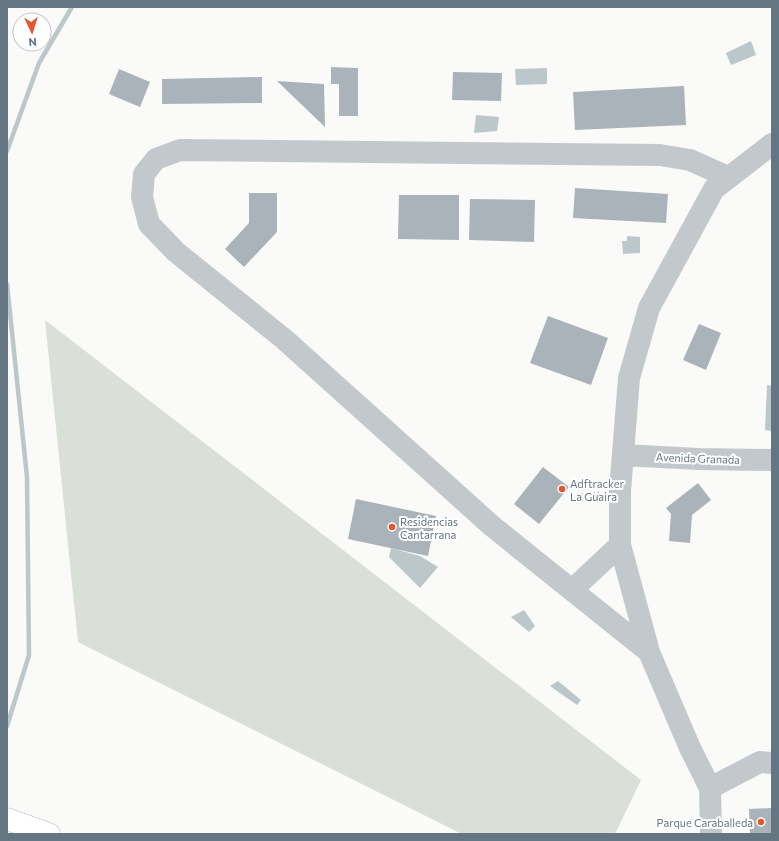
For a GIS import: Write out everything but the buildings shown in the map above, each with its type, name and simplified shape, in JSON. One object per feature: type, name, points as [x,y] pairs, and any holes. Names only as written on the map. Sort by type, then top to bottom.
[{"type":"main road","points":[[7,819],[44,832]]},
{"type":"street","points":[[711,834],[710,788],[690,748],[649,652],[620,545],[620,491],[629,378],[649,308],[714,189],[772,144]]},
{"type":"street","points":[[649,652],[492,526],[284,339],[176,252],[149,224],[142,197],[144,174],[156,159],[180,150],[660,156],[690,160],[728,177]]},
{"type":"street","name":"Avenida Granada","points":[[623,454],[698,459],[772,460]]},
{"type":"street","points":[[572,590],[620,545]]},
{"type":"street","points":[[710,788],[760,762],[772,763]]},
{"type":"path","points":[[577,495],[620,491]]},
{"type":"shaded area","points":[[751,41],[756,55],[731,65],[726,53]]},
{"type":"shaded area","points":[[547,68],[547,84],[516,85],[515,69]]},
{"type":"shaded area","points":[[476,115],[499,117],[497,131],[474,133]]},
{"type":"shaded area","points":[[627,236],[640,237],[640,253],[623,254],[622,241],[627,241]]},
{"type":"shaded area","points":[[45,320],[641,780],[615,834],[462,834],[78,642]]},
{"type":"shaded area","points":[[767,385],[772,386],[772,431],[765,430]]},
{"type":"shaded area","points":[[391,548],[420,556],[438,567],[420,588],[389,557]]},
{"type":"shaded area","points":[[524,610],[535,626],[529,632],[511,617]]},
{"type":"shaded area","points":[[558,681],[581,700],[577,705],[550,686]]},
{"type":"waterway","points":[[7,151],[39,63],[72,7]]},
{"type":"waterway","points":[[7,284],[27,477],[29,655],[7,726]]},
{"type":"place","name":"Adftracker La Guaira","points":[[562,489]]},
{"type":"place","name":"Residencias Cantarrana","points":[[392,527]]},
{"type":"place","name":"Parque Caraballeda","points":[[761,822]]}]
